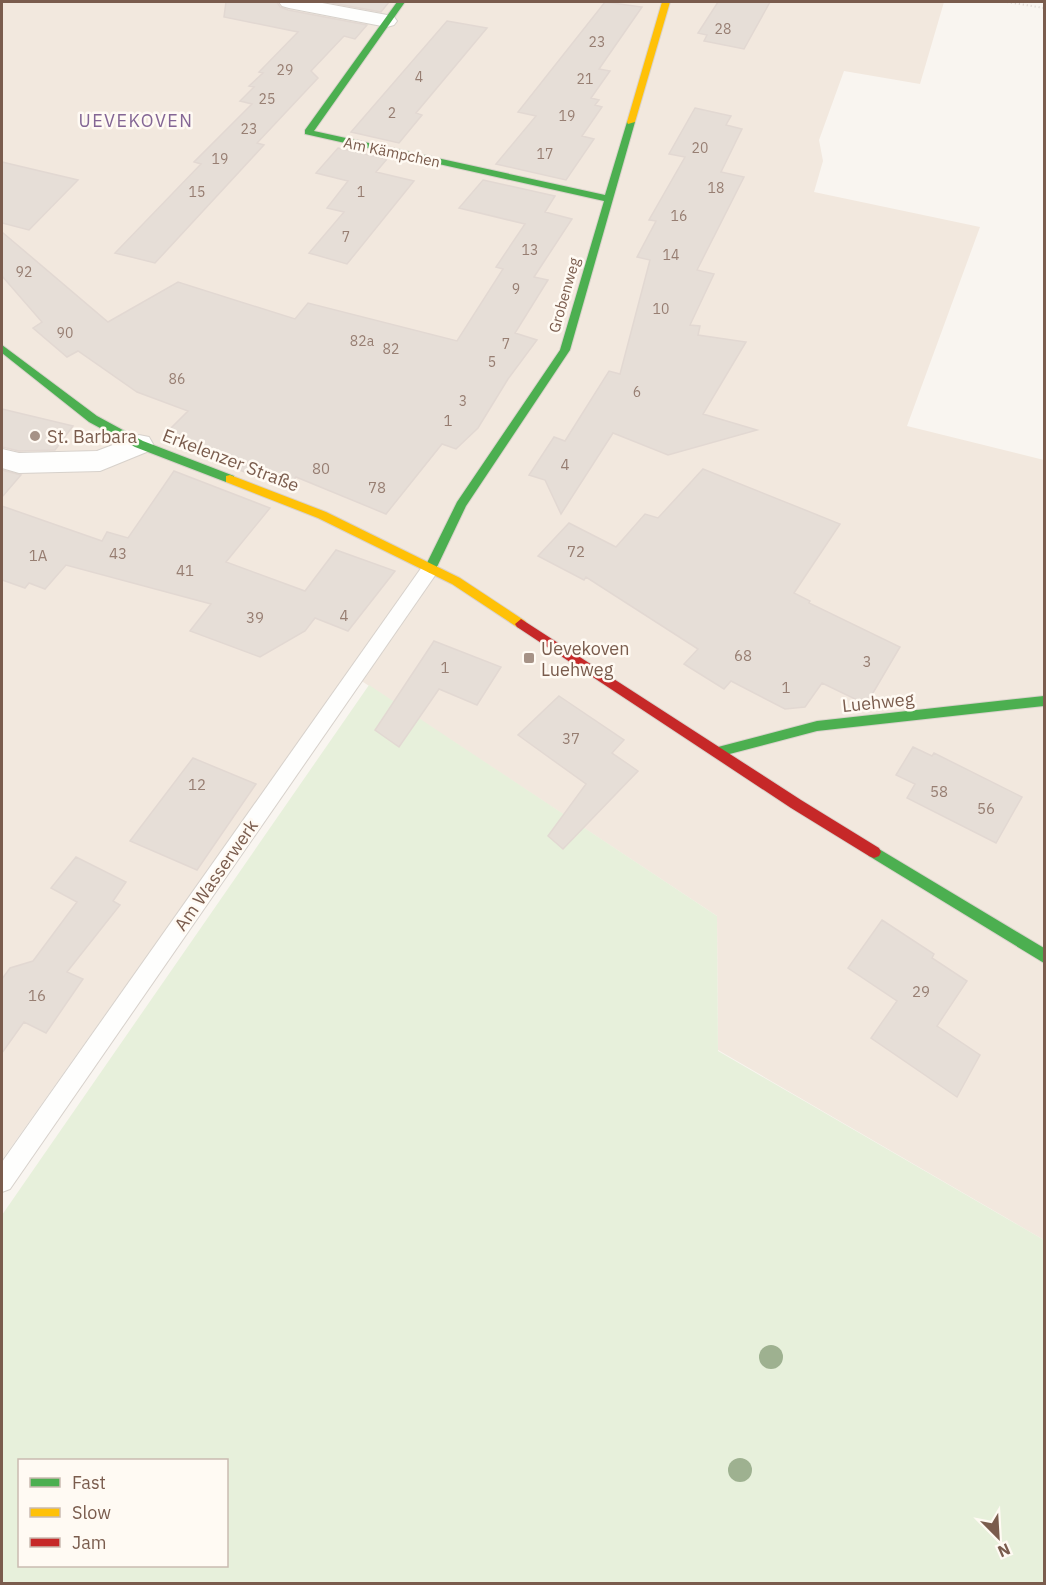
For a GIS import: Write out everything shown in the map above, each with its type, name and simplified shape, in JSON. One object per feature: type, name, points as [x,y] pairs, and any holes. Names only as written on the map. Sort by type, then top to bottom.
[{"type":"street","points":[[289,2],[387,21]]},
{"type":"street","name":"Am Kämpchen","points":[[401,2],[308,132],[609,199]]},
{"type":"street","name":"Grobenweg","points":[[430,569],[461,505],[565,350],[666,2]]},
{"type":"street","name":"Erkelenzer Straße","points":[[2,348],[93,419],[139,444],[322,515],[456,581],[795,804],[1044,956]]},
{"type":"street","points":[[2,459],[19,463],[100,461],[139,444]]},
{"type":"street","name":"Luehweg","points":[[718,752],[817,726],[1044,702]]},
{"type":"lane","name":"Am Wasserwerk","points":[[2,1181],[430,569]]},
{"type":"path","points":[[1007,2],[1044,8]]},
{"type":"shaded area","points":[[2,2],[944,2],[920,84],[844,71],[819,140],[823,161],[814,192],[980,227],[907,426],[1044,460],[1044,1240],[718,1050],[717,916],[348,672],[2,1160]]},
{"type":"green space","points":[[369,685],[717,916],[718,1051],[1044,1240],[1044,1583],[2,1584],[2,1215]]},
{"type":"building","points":[[226,2],[277,2],[280,7],[288,10],[367,25],[355,39],[344,36],[311,71],[318,78],[257,143],[264,145],[155,263],[115,253],[201,164],[194,162],[252,104],[240,101],[254,87],[249,86],[263,73],[259,72],[298,32],[224,17]]},
{"type":"building","points":[[327,2],[389,2],[381,12]]},
{"type":"building","points":[[605,2],[642,7],[599,69],[610,71],[591,98],[599,100],[595,105],[602,107],[582,136],[594,139],[566,180],[496,164],[536,116],[518,112]]},
{"type":"building","points":[[718,2],[770,2],[744,49],[704,41],[707,35],[698,33]]},
{"type":"building","points":[[447,21],[487,28],[416,113],[422,115],[399,143],[351,132]]},
{"type":"building","points":[[695,108],[731,116],[726,125],[742,129],[721,172],[744,177],[697,270],[714,274],[690,325],[700,326],[698,335],[746,342],[703,414],[757,430],[668,455],[613,433],[561,514],[545,480],[529,475],[554,437],[565,441],[609,371],[620,374],[650,260],[637,257],[656,221],[649,220],[685,157],[669,154]]},
{"type":"building","points":[[338,148],[387,159],[376,172],[414,181],[347,264],[309,253],[344,212],[327,208],[348,181],[316,173]]},
{"type":"building","points":[[2,162],[78,180],[29,230],[2,223]]},
{"type":"building","points":[[483,180],[555,196],[545,212],[572,219],[534,277],[548,280],[515,333],[537,340],[508,379],[478,428],[456,449],[442,444],[386,514],[296,477],[286,488],[188,450],[192,443],[166,433],[188,411],[137,392],[78,351],[67,357],[33,328],[42,322],[2,276],[2,232],[108,322],[178,282],[295,319],[308,303],[457,341],[503,269],[496,267],[525,224],[459,208]]},
{"type":"building","name":"St. Barbara","points":[[2,409],[73,426],[55,450],[19,451],[2,447]]},
{"type":"building","points":[[703,469],[840,524],[794,593],[810,601],[809,603],[900,647],[870,698],[857,700],[822,683],[805,707],[785,709],[731,681],[724,689],[684,664],[698,649],[586,577],[584,580],[538,556],[569,523],[616,547],[645,514],[658,518]]},
{"type":"building","points":[[2,470],[21,475],[2,497]]},
{"type":"building","points":[[174,471],[270,508],[226,562],[305,591],[336,550],[395,571],[348,631],[315,618],[305,631],[260,657],[190,631],[211,604],[66,565],[45,589],[29,583],[25,588],[2,580],[2,506],[102,541],[107,532],[128,538]]},
{"type":"building","points":[[434,641],[501,667],[477,705],[439,689],[399,747],[375,730]]},
{"type":"building","points":[[559,696],[624,740],[612,753],[638,771],[563,849],[548,836],[586,784],[518,735]]},
{"type":"building","points":[[913,747],[932,756],[934,753],[1022,797],[996,843],[907,798],[915,784],[896,775]]},
{"type":"building","points":[[193,758],[256,784],[197,870],[130,841]]},
{"type":"building","points":[[76,857],[126,882],[113,901],[120,905],[67,972],[83,979],[46,1033],[24,1022],[2,1053],[2,979],[10,968],[33,961],[77,902],[51,888]]},
{"type":"building","points":[[882,920],[934,954],[932,958],[967,981],[937,1026],[980,1055],[957,1097],[871,1038],[897,1001],[848,968]]},
{"type":"traffic: fast","points":[[401,2],[308,132],[609,199]]},
{"type":"traffic: fast","points":[[430,569],[461,505],[565,350],[631,122]]},
{"type":"traffic: fast","points":[[2,348],[93,419],[139,444],[230,479]]},
{"type":"traffic: fast","points":[[718,752],[817,726],[1044,701]]},
{"type":"traffic: fast","points":[[874,852],[1044,956]]},
{"type":"traffic: slow","points":[[631,122],[666,2]]},
{"type":"traffic: slow","points":[[230,479],[322,515],[456,581],[521,624]]},
{"type":"traffic: jam","points":[[521,624],[796,804],[874,852]]},
{"type":"place","name":"St. Barbara","points":[[35,436]]},
{"type":"place","name":"Uevekoven Luehweg","points":[[529,658]]},
{"type":"district","name":"UEVEKOVEN","points":[[136,120]]}]
